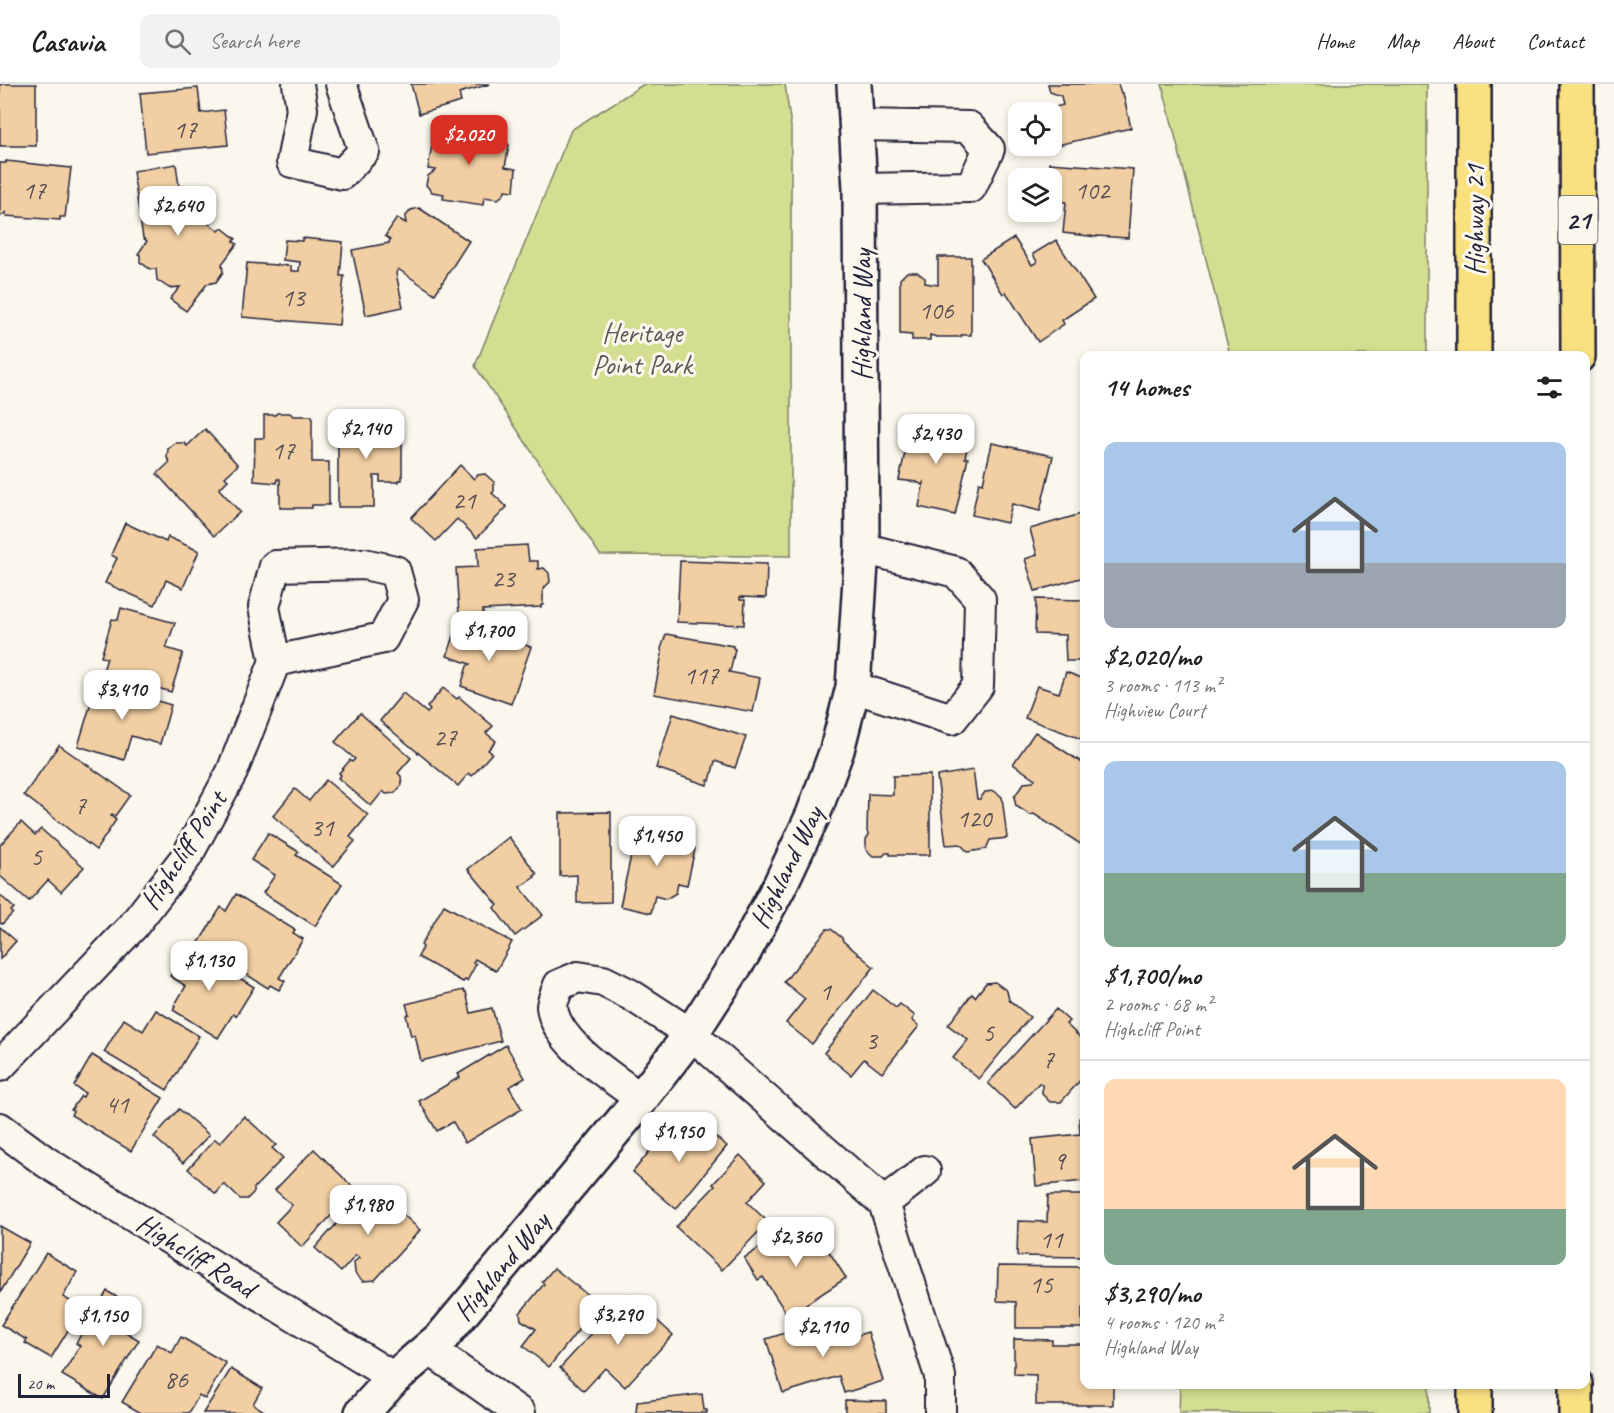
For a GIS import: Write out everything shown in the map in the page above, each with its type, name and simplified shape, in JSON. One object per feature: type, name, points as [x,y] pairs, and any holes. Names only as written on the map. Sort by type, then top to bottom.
[{"type":"main road","name":"Highway 21","points":[[1474,84],[1474,351]]},
{"type":"main road","name":"21","points":[[1577,84],[1578,351]]},
{"type":"main road","points":[[1475,1389],[1475,1413]]},
{"type":"main road","points":[[1576,1389],[1576,1413]]},
{"type":"street","points":[[297,84],[302,109],[291,162],[342,174],[364,151],[341,84]]},
{"type":"street","name":"Highland Way","points":[[362,1413],[394,1378],[442,1337],[641,1099],[691,1034],[744,952],[780,885],[808,825],[837,750],[853,687],[862,548],[860,189],[854,84]]},
{"type":"street","points":[[858,125],[969,127],[989,149],[971,187],[860,189]]},
{"type":"street","points":[[853,687],[952,719],[978,686],[980,599],[956,572],[862,548]]},
{"type":"street","points":[[364,564],[395,571],[403,600],[383,638],[275,661],[264,607],[275,566],[364,564]]},
{"type":"street","name":"Highcliff Point","points":[[0,1066],[133,926],[187,856],[232,772],[275,661]]},
{"type":"street","points":[[641,1099],[584,1055],[560,1031],[552,1006],[559,985],[578,977],[603,981],[631,995],[691,1034],[884,1203],[940,1376],[940,1413]]},
{"type":"street","name":"Highcliff Road","points":[[0,1128],[46,1162],[394,1378]]},
{"type":"street","points":[[884,1203],[925,1171]]},
{"type":"street","name":"Highland Way","points":[[429,1349],[520,1413]]},
{"type":"green space","name":"Heritage Point Park","points":[[644,84],[785,84],[791,127],[791,556],[600,555],[475,366],[571,130]]},
{"type":"green space","points":[[1162,84],[1427,84],[1427,351],[1229,351]]},
{"type":"green space","points":[[1180,1389],[1429,1389],[1429,1413],[1179,1413]]},
{"type":"building","points":[[0,84],[36,84],[36,146],[0,146]]},
{"type":"building","points":[[411,84],[490,84],[459,93],[461,102],[419,114]]},
{"type":"building","points":[[1048,84],[1118,84],[1123,93],[1131,128],[1062,144],[1063,105],[1061,96],[1050,92]]},
{"type":"building","points":[[198,88],[201,113],[224,110],[228,145],[146,153],[140,93]]},
{"type":"building","points":[[435,125],[474,130],[474,134],[503,138],[509,145],[505,167],[516,169],[514,191],[505,190],[498,199],[484,197],[483,205],[443,199],[444,194],[432,192],[426,185],[428,176],[436,170],[428,169]]},
{"type":"building","points":[[6,161],[71,168],[65,217],[60,217],[60,220],[6,216],[6,212],[0,217],[0,163],[6,163]]},
{"type":"building","points":[[1049,163],[1133,169],[1128,238],[1063,233],[1066,202],[1062,202],[1062,168],[1049,168]]},
{"type":"building","points":[[176,164],[183,214],[195,222],[199,217],[219,231],[222,228],[236,239],[233,241],[237,244],[222,264],[223,272],[216,282],[207,284],[186,311],[170,299],[180,287],[169,288],[157,280],[156,269],[150,269],[140,262],[138,254],[147,241],[143,238],[133,171]]},
{"type":"building","points":[[419,208],[469,241],[435,294],[398,269],[396,273],[403,307],[366,315],[352,250],[389,243],[390,239],[385,236],[397,218],[406,223],[405,217],[411,210]]},
{"type":"building","points":[[302,238],[343,242],[340,276],[344,276],[339,325],[242,317],[247,263],[291,266],[291,271],[299,271],[300,262],[283,260],[285,240],[302,241]]},
{"type":"building","points":[[1014,238],[1032,265],[1037,262],[1033,254],[1056,240],[1094,299],[1062,320],[1064,324],[1038,342],[1006,292],[1003,294],[981,259]]},
{"type":"building","points":[[938,257],[971,257],[971,335],[937,337],[930,335],[930,340],[912,340],[912,335],[900,334],[900,279],[907,272],[917,272],[925,278],[925,283],[938,285]]},
{"type":"building","points":[[277,413],[312,416],[312,462],[329,462],[329,505],[312,505],[312,508],[280,508],[280,479],[277,479],[277,483],[254,481],[255,438],[264,438],[264,415]]},
{"type":"building","points":[[338,420],[391,420],[391,432],[402,432],[402,480],[380,482],[380,476],[374,476],[374,507],[338,507]]},
{"type":"building","points":[[912,420],[970,433],[965,458],[968,458],[955,515],[919,507],[924,481],[922,485],[917,482],[899,480]]},
{"type":"building","points":[[205,429],[238,465],[225,477],[228,480],[219,489],[240,512],[214,536],[157,474],[170,462],[167,458],[168,449],[175,443],[185,443],[187,446]]},
{"type":"building","points":[[992,443],[1053,456],[1040,511],[1012,504],[1007,523],[972,515],[979,482],[983,483]]},
{"type":"building","points":[[460,465],[474,479],[477,475],[485,474],[494,482],[492,493],[507,507],[477,538],[457,519],[436,541],[411,518]]},
{"type":"building","points":[[1080,514],[1080,578],[1035,591],[1025,559],[1037,555],[1030,529]]},
{"type":"building","points":[[125,523],[166,542],[168,537],[199,551],[183,588],[166,580],[155,605],[105,583],[117,558],[111,555]]},
{"type":"building","points":[[527,545],[529,561],[538,561],[538,569],[544,568],[549,573],[550,582],[543,589],[543,605],[541,607],[483,610],[483,614],[459,615],[456,568],[478,567],[477,548]]},
{"type":"building","points":[[680,561],[767,564],[766,598],[740,597],[740,600],[745,600],[744,625],[677,622]]},
{"type":"building","points":[[1036,599],[1080,600],[1080,661],[1066,661],[1066,635],[1035,634]]},
{"type":"building","points":[[121,608],[175,623],[166,648],[183,653],[171,692],[103,671],[107,658],[101,657],[112,619],[118,620]]},
{"type":"building","points":[[459,622],[531,647],[511,704],[461,686],[467,666],[470,664],[447,656]]},
{"type":"building","points":[[666,634],[733,646],[735,649],[729,672],[760,678],[753,712],[654,694],[661,649]]},
{"type":"building","points":[[1066,672],[1080,677],[1080,739],[1025,718],[1037,686],[1059,693]]},
{"type":"building","points":[[97,683],[171,705],[160,744],[131,736],[124,760],[78,746]]},
{"type":"building","points":[[443,688],[457,699],[459,697],[493,726],[486,733],[496,741],[488,750],[492,753],[472,776],[469,773],[458,786],[380,721],[403,693],[427,713],[430,710],[427,707]]},
{"type":"building","points":[[360,713],[411,758],[398,773],[401,776],[402,785],[395,793],[386,794],[383,791],[371,806],[338,778],[341,775],[339,773],[350,760],[352,762],[355,759],[335,742]]},
{"type":"building","points":[[673,714],[746,737],[735,768],[715,761],[707,785],[656,768]]},
{"type":"building","points":[[1035,732],[1080,761],[1080,844],[1034,814],[1030,815],[1016,806],[1014,797],[1024,783],[1033,782],[1035,779],[1013,764]]},
{"type":"building","points":[[59,745],[130,795],[115,816],[112,814],[111,816],[116,820],[96,850],[24,795]]},
{"type":"building","points":[[973,770],[977,799],[980,799],[985,792],[994,791],[1002,797],[1007,838],[990,840],[986,849],[968,852],[960,844],[946,845],[937,776]]},
{"type":"building","points":[[930,775],[930,855],[890,855],[886,853],[883,856],[873,856],[866,850],[866,839],[869,835],[867,831],[868,794],[893,795],[893,776]]},
{"type":"building","points":[[326,780],[368,815],[350,837],[355,841],[333,867],[273,816],[295,789],[309,801]]},
{"type":"building","points":[[611,812],[611,902],[577,903],[577,875],[560,876],[560,813]]},
{"type":"building","points":[[21,822],[35,835],[41,829],[84,867],[61,892],[48,880],[29,901],[0,876],[0,845]]},
{"type":"building","points":[[663,824],[675,827],[679,834],[678,837],[690,840],[695,849],[687,885],[678,883],[676,893],[666,899],[655,896],[651,913],[620,906],[637,828],[655,832],[655,829]]},
{"type":"building","points":[[268,833],[299,852],[296,855],[342,884],[315,926],[263,893],[275,875],[251,860]]},
{"type":"building","points":[[509,837],[537,874],[520,887],[543,915],[515,936],[494,908],[498,905],[468,869]]},
{"type":"building","points":[[236,894],[295,930],[293,933],[303,939],[279,978],[285,981],[279,990],[270,985],[268,988],[198,944],[221,907],[226,911]]},
{"type":"building","points":[[0,895],[14,908],[11,911],[13,913],[2,924],[0,923]]},
{"type":"building","points":[[444,905],[512,942],[496,971],[475,959],[473,963],[476,964],[467,981],[463,982],[418,957],[423,947],[421,945]]},
{"type":"building","points":[[0,927],[16,941],[0,959]]},
{"type":"building","points":[[827,929],[831,929],[874,967],[812,1044],[786,1023],[805,999],[784,982]]},
{"type":"building","points":[[189,946],[254,987],[236,1016],[233,1014],[218,1038],[173,1010],[186,986],[170,976]]},
{"type":"building","points":[[995,982],[1007,991],[1009,1000],[1030,1017],[979,1079],[953,1058],[968,1040],[948,1025],[972,994],[975,997],[986,983]]},
{"type":"building","points":[[463,990],[466,992],[471,1013],[492,1008],[501,1041],[421,1061],[415,1035],[411,1036],[406,1004]]},
{"type":"building","points":[[873,990],[896,1008],[900,1004],[915,1016],[912,1020],[919,1026],[882,1073],[864,1059],[851,1075],[824,1053]]},
{"type":"building","points":[[1056,1009],[1069,1021],[1066,1024],[1080,1037],[1080,1081],[1061,1102],[1050,1102],[1042,1094],[1042,1085],[1039,1083],[1015,1109],[988,1083]]},
{"type":"building","points":[[156,1010],[199,1036],[167,1090],[104,1052],[124,1019],[143,1031]]},
{"type":"building","points":[[506,1045],[525,1078],[509,1087],[522,1109],[465,1143],[453,1122],[437,1131],[419,1101],[460,1077],[458,1074]]},
{"type":"building","points":[[92,1055],[163,1098],[131,1151],[71,1115],[73,1111],[71,1110],[85,1093],[74,1086]]},
{"type":"building","points":[[179,1109],[209,1135],[183,1163],[154,1137]]},
{"type":"building","points":[[244,1116],[276,1145],[272,1148],[283,1158],[254,1188],[254,1192],[247,1199],[240,1199],[224,1184],[216,1194],[188,1169],[215,1139],[220,1143]]},
{"type":"building","points":[[699,1124],[727,1146],[676,1209],[633,1172],[668,1128],[671,1131],[673,1129],[685,1141]]},
{"type":"building","points":[[1080,1134],[1080,1181],[1036,1186],[1032,1139]]},
{"type":"building","points":[[314,1149],[353,1187],[339,1202],[341,1205],[302,1247],[276,1222],[292,1205],[275,1190]]},
{"type":"building","points":[[740,1155],[766,1181],[747,1202],[768,1222],[722,1270],[676,1227],[715,1186],[713,1184]]},
{"type":"building","points":[[371,1185],[420,1230],[375,1280],[363,1281],[355,1273],[354,1262],[359,1258],[356,1255],[341,1272],[315,1248]]},
{"type":"building","points":[[1048,1195],[1080,1195],[1080,1257],[1017,1256],[1018,1221],[1047,1222]]},
{"type":"building","points":[[801,1221],[812,1237],[818,1234],[846,1278],[788,1316],[763,1277],[758,1280],[744,1258]]},
{"type":"building","points":[[0,1226],[30,1243],[0,1293]]},
{"type":"building","points":[[46,1253],[77,1272],[63,1297],[82,1308],[51,1358],[25,1343],[27,1340],[1,1325]]},
{"type":"building","points":[[998,1266],[1080,1267],[1080,1328],[1016,1328],[1016,1302],[997,1301]]},
{"type":"building","points":[[554,1268],[599,1304],[549,1367],[523,1346],[536,1329],[521,1320],[520,1313]]},
{"type":"building","points":[[107,1291],[137,1310],[124,1331],[139,1340],[103,1399],[62,1375],[80,1346],[76,1343]]},
{"type":"building","points":[[628,1294],[673,1335],[625,1387],[605,1368],[584,1391],[560,1368]]},
{"type":"building","points":[[827,1320],[834,1323],[836,1342],[868,1332],[883,1381],[844,1393],[839,1376],[783,1393],[766,1339]]},
{"type":"building","points":[[181,1337],[226,1363],[205,1399],[199,1395],[189,1413],[141,1413],[122,1402],[157,1344],[172,1353]]},
{"type":"building","points":[[1014,1339],[1052,1340],[1052,1344],[1080,1344],[1080,1389],[1113,1389],[1113,1405],[1036,1405],[1036,1375],[1014,1374]]},
{"type":"building","points":[[231,1369],[262,1388],[253,1404],[267,1413],[203,1413]]},
{"type":"building","points":[[702,1394],[704,1410],[707,1410],[707,1413],[636,1413],[637,1402]]},
{"type":"building","points":[[845,1400],[886,1401],[886,1413],[845,1413]]}]
